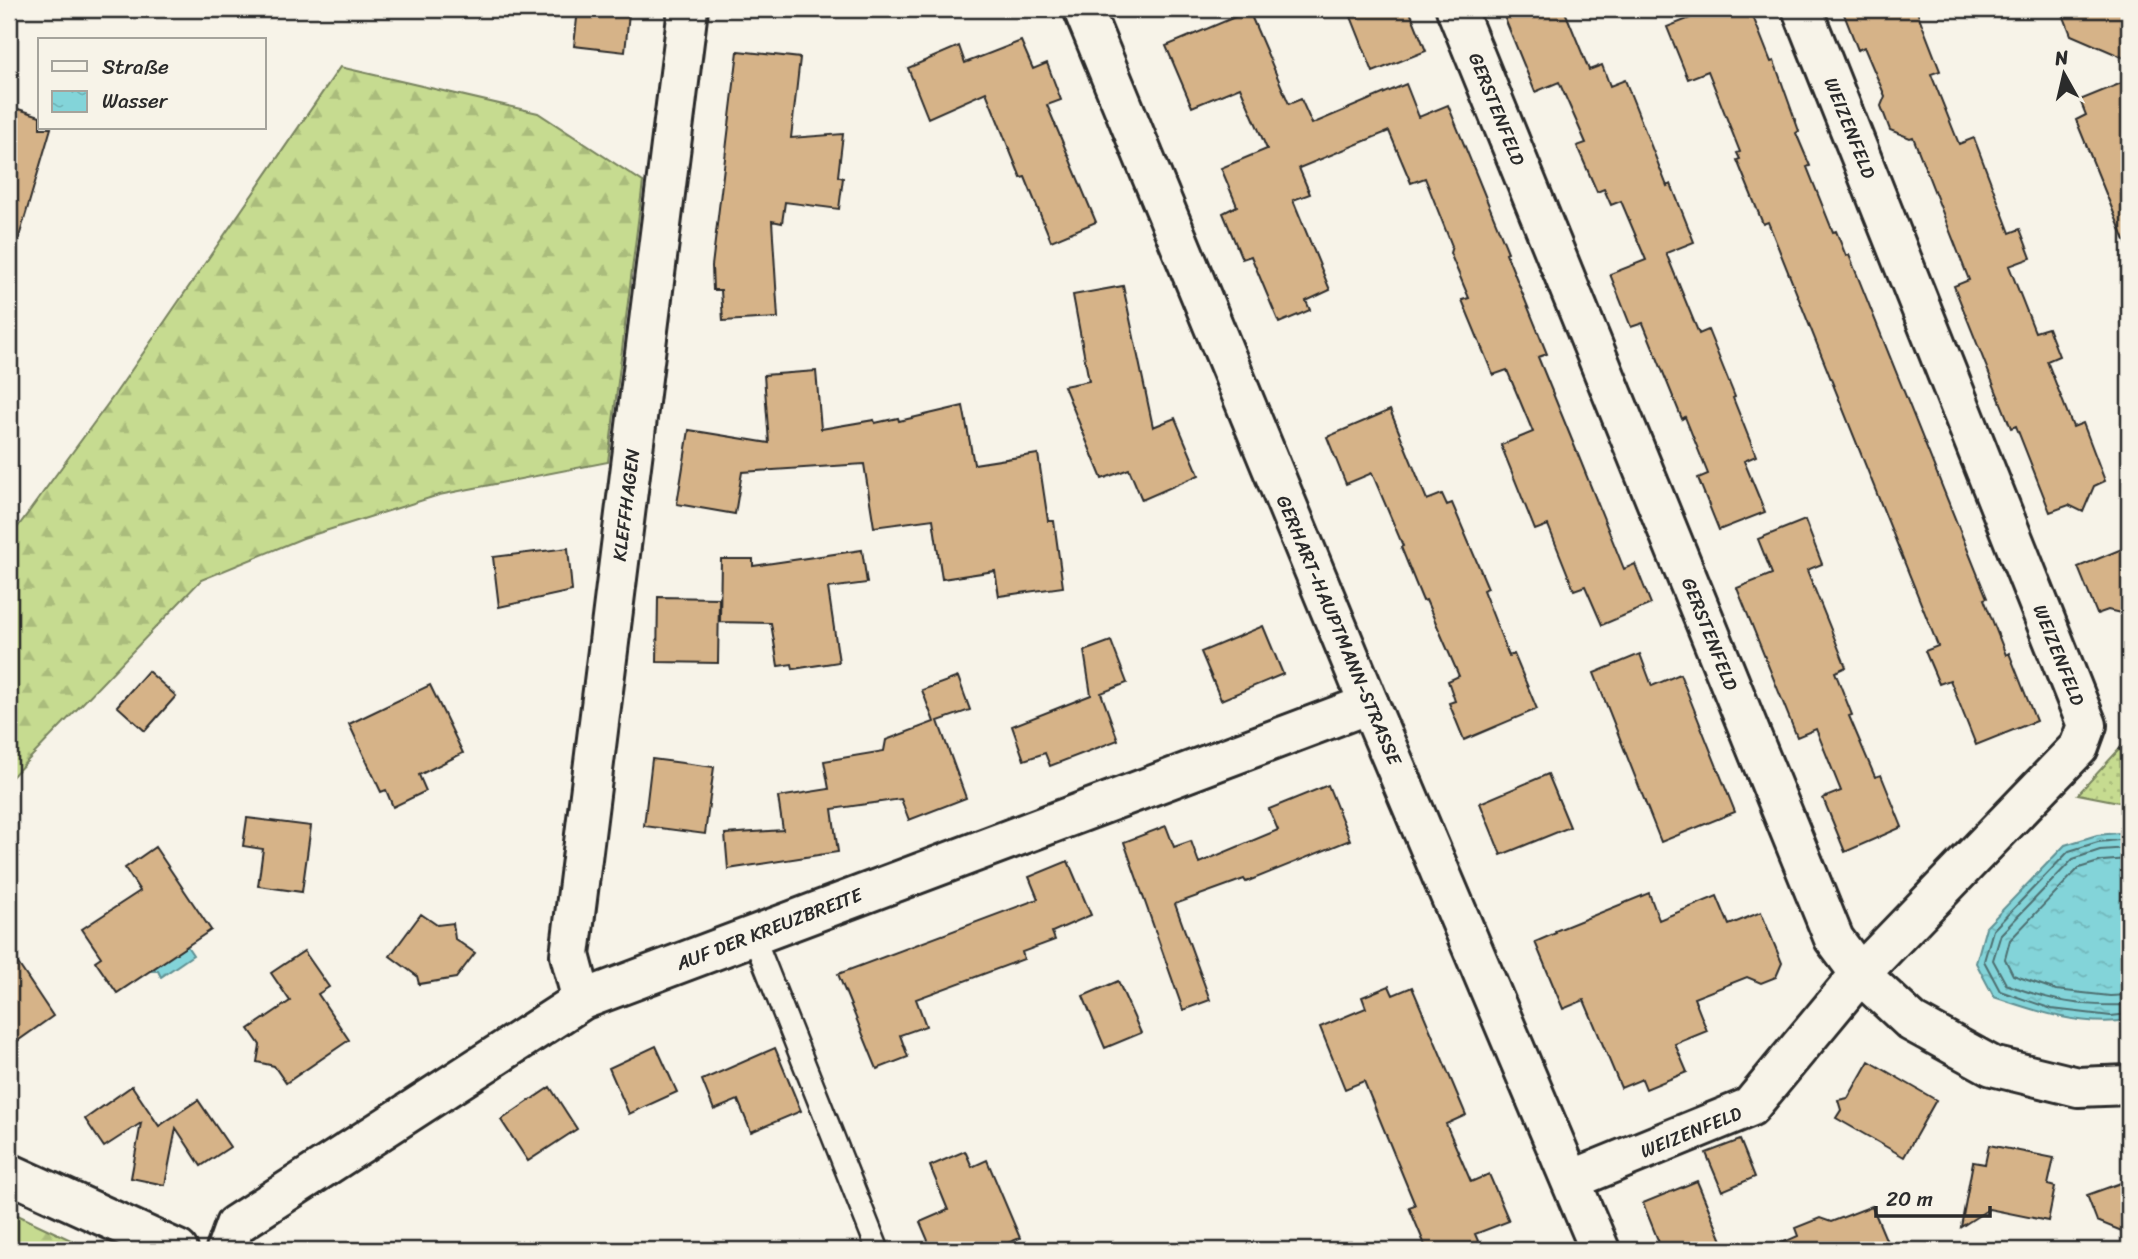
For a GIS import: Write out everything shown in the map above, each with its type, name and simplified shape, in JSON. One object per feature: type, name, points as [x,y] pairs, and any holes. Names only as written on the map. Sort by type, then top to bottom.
[{"type":"street","name":"KLEFFHAGEN","points":[[582,1000],[569,955],[688,9]]},
{"type":"street","name":"GERHART-HAUPTMANN-STRASSE","points":[[1083,9],[1369,704],[1600,1250]]},
{"type":"street","name":"GERSTENFELD","points":[[1456,9],[1834,939],[1860,975],[1912,1022],[1992,1066],[2078,1087],[2129,1085]]},
{"type":"street","name":"WEIZENFELD","points":[[1572,1180],[1750,1107],[1860,975],[2079,747],[2087,725],[1802,9]]},
{"type":"street","name":"AUF DER KREUZBREITE","points":[[226,1250],[235,1225],[582,1000],[1369,704]]},
{"type":"street","points":[[9,1173],[178,1250]]},
{"type":"lane","points":[[753,935],[878,1250]]},
{"type":"green space","points":[[340,67],[538,113],[643,182],[608,462],[439,495],[303,538],[201,580],[9,780],[9,539],[115,394]]},
{"type":"green space","points":[[2129,738],[2129,804],[2078,794],[2126,742]]},
{"type":"green space","points":[[9,1211],[92,1250],[9,1250]]},
{"type":"water","points":[[2129,832],[2129,1020],[2077,1020],[1994,997],[1976,963],[1986,927],[2065,845],[2097,835]]},
{"type":"water","points":[[181,937],[193,955],[161,977],[158,971],[151,971],[149,969]]},
{"type":"building","points":[[578,9],[629,13],[625,52],[574,46]]},
{"type":"building","points":[[1348,9],[1409,9],[1426,51],[1373,72]]},
{"type":"building","points":[[1501,9],[1564,9],[1589,70],[1602,65],[1610,86],[1625,80],[1667,186],[1671,184],[1694,242],[1666,253],[1699,334],[1708,330],[1735,397],[1733,398],[1756,456],[1744,461],[1765,512],[1719,530],[1698,478],[1708,474],[1685,417],[1682,419],[1643,323],[1631,327],[1610,274],[1646,260],[1621,201],[1611,205],[1604,189],[1597,192],[1577,146],[1586,143],[1559,82],[1535,92]]},
{"type":"building","points":[[1713,9],[1750,9],[1771,62],[1774,61],[1799,131],[1796,133],[1810,166],[1807,167],[1833,232],[1836,231],[1846,256],[1849,255],[1987,598],[1984,599],[2006,655],[2009,653],[2036,721],[1976,745],[1950,680],[1939,684],[1925,651],[1938,646],[1768,222],[1763,224],[1737,160],[1740,159],[1737,153],[1740,152],[1708,71],[1688,79],[1667,27]]},
{"type":"building","points":[[1842,9],[1916,9],[1940,71],[1931,74],[1959,144],[1974,138],[2010,233],[2020,229],[2031,258],[2009,266],[2035,332],[2048,328],[2059,356],[2047,361],[2073,427],[2083,423],[2105,481],[2094,486],[2083,512],[2069,505],[2050,512],[2016,426],[2011,428],[1954,286],[1969,280],[1913,137],[1890,130],[1881,106],[1885,96],[1864,47],[1858,50]]},
{"type":"building","points":[[2061,9],[2129,9],[2129,60],[2071,35]]},
{"type":"building","points":[[1249,11],[1289,104],[1301,99],[1312,124],[1406,84],[1419,117],[1448,105],[1547,354],[1538,357],[1624,569],[1635,564],[1651,604],[1602,625],[1585,586],[1574,590],[1548,525],[1535,530],[1501,445],[1533,432],[1507,370],[1493,375],[1462,300],[1469,298],[1450,253],[1452,246],[1425,178],[1411,183],[1389,131],[1299,168],[1310,194],[1293,200],[1330,290],[1306,301],[1310,310],[1279,323],[1251,256],[1242,259],[1223,213],[1237,206],[1221,168],[1267,149],[1240,87],[1192,107],[1166,46]]},
{"type":"building","points":[[1021,41],[1033,69],[1047,63],[1061,100],[1047,105],[1096,222],[1051,241],[1025,177],[1021,178],[986,92],[928,118],[908,68],[959,46],[965,63]]},
{"type":"building","points":[[738,51],[800,58],[791,138],[843,134],[838,176],[843,178],[839,209],[785,202],[782,223],[772,221],[778,318],[723,321],[721,290],[713,290],[712,266]]},
{"type":"building","points":[[2129,80],[2128,248],[2076,120],[2086,115],[2080,100]]},
{"type":"building","points":[[9,106],[38,115],[38,130],[50,130],[17,244],[9,243]]},
{"type":"building","points":[[1123,286],[1153,427],[1175,418],[1199,475],[1142,500],[1129,469],[1102,479],[1064,386],[1089,381],[1073,295]]},
{"type":"building","points":[[816,371],[821,429],[874,420],[875,423],[898,418],[899,421],[963,406],[974,464],[1038,454],[1048,521],[1054,521],[1063,587],[999,596],[995,571],[942,579],[933,519],[874,527],[864,464],[742,472],[735,514],[677,504],[689,430],[769,443],[764,375]]},
{"type":"building","points":[[1390,410],[1427,500],[1442,494],[1447,505],[1452,503],[1488,588],[1483,590],[1509,656],[1514,654],[1537,709],[1464,740],[1449,703],[1455,701],[1448,681],[1459,676],[1426,600],[1423,601],[1372,473],[1346,484],[1327,437]]},
{"type":"building","points":[[1805,520],[1822,564],[1807,570],[1846,667],[1835,672],[1852,715],[1849,716],[1875,777],[1881,775],[1902,827],[1845,852],[1823,798],[1841,791],[1816,729],[1797,737],[1737,588],[1772,574],[1758,539]]},
{"type":"building","points":[[2129,546],[2129,615],[2108,610],[2097,614],[2078,567]]},
{"type":"building","points":[[568,548],[572,591],[499,607],[493,557]]},
{"type":"building","points":[[862,550],[867,583],[828,588],[839,662],[793,669],[792,664],[778,666],[771,623],[720,622],[721,559],[753,559],[753,566]]},
{"type":"building","points":[[658,597],[719,598],[718,663],[657,662]]},
{"type":"building","points":[[1263,626],[1283,674],[1221,700],[1201,652]]},
{"type":"building","points":[[1111,641],[1127,683],[1101,693],[1118,740],[1050,766],[1045,753],[1024,760],[1012,726],[1091,695],[1084,651]]},
{"type":"building","points":[[1640,654],[1652,686],[1680,674],[1735,812],[1661,842],[1594,673]]},
{"type":"building","points":[[148,671],[176,696],[145,731],[117,706]]},
{"type":"building","points":[[958,677],[970,710],[938,721],[966,798],[909,820],[901,799],[832,809],[838,852],[728,869],[725,834],[783,830],[778,797],[829,789],[824,761],[884,751],[886,740],[934,722],[922,690]]},
{"type":"building","points":[[430,685],[463,753],[419,775],[426,791],[393,807],[386,790],[381,792],[349,724]]},
{"type":"building","points":[[652,759],[714,767],[705,834],[644,826]]},
{"type":"building","points":[[1548,774],[1570,827],[1501,855],[1480,803]]},
{"type":"building","points":[[1328,785],[1350,840],[1246,882],[1244,879],[1175,904],[1210,1000],[1183,1010],[1124,842],[1166,826],[1174,847],[1191,841],[1199,863],[1278,830],[1269,809]]},
{"type":"building","points":[[247,818],[311,826],[302,892],[258,886],[263,849],[243,846]]},
{"type":"building","points":[[155,847],[211,930],[117,993],[95,961],[101,957],[82,929],[140,891],[125,868]]},
{"type":"building","points":[[1068,861],[1091,915],[1052,932],[1055,940],[1022,952],[1024,959],[916,999],[926,1026],[900,1035],[908,1057],[877,1069],[838,974],[1038,899],[1029,877]]},
{"type":"building","points":[[1649,893],[1659,920],[1717,896],[1729,925],[1761,912],[1782,963],[1776,977],[1761,983],[1747,977],[1694,998],[1707,1031],[1675,1044],[1687,1072],[1646,1089],[1642,1079],[1621,1088],[1584,1000],[1563,1009],[1535,942],[1556,933],[1555,931]]},
{"type":"building","points":[[421,914],[437,925],[453,923],[455,939],[475,953],[456,978],[419,984],[417,976],[390,956]]},
{"type":"building","points":[[9,950],[53,1016],[9,1047]]},
{"type":"building","points":[[304,951],[329,987],[318,994],[349,1040],[286,1083],[274,1066],[257,1062],[260,1045],[249,1029],[290,1001],[271,973]]},
{"type":"building","points":[[1118,981],[1141,1033],[1105,1048],[1083,996]]},
{"type":"building","points":[[1389,986],[1393,995],[1412,987],[1466,1115],[1446,1124],[1471,1182],[1489,1174],[1509,1221],[1475,1234],[1482,1250],[1427,1250],[1409,1207],[1415,1205],[1364,1081],[1345,1089],[1320,1027],[1366,1008],[1362,997]]},
{"type":"building","points":[[656,1046],[677,1092],[629,1114],[609,1068]]},
{"type":"building","points":[[775,1048],[801,1111],[751,1132],[738,1100],[714,1110],[702,1080]]},
{"type":"building","points":[[1869,1061],[1936,1100],[1904,1157],[1836,1118],[1841,1110],[1838,1100],[1848,1098]]},
{"type":"building","points":[[132,1086],[159,1126],[198,1100],[230,1147],[201,1166],[176,1128],[165,1185],[131,1178],[141,1123],[104,1147],[85,1119]]},
{"type":"building","points":[[550,1087],[577,1129],[528,1161],[501,1120]]},
{"type":"building","points":[[1740,1140],[1755,1177],[1722,1191],[1706,1153]]},
{"type":"building","points":[[1989,1145],[2054,1158],[2048,1185],[2055,1187],[2048,1221],[1989,1209],[1961,1227],[1973,1162],[1985,1164]]},
{"type":"building","points":[[965,1151],[972,1167],[987,1160],[1020,1238],[991,1250],[932,1250],[920,1222],[948,1210],[930,1166]]},
{"type":"building","points":[[2129,1180],[2129,1234],[2097,1221],[2087,1195]]},
{"type":"building","points":[[1697,1181],[1726,1250],[1662,1250],[1643,1203]]},
{"type":"building","points":[[1872,1206],[1890,1249],[1893,1250],[1766,1250],[1798,1236],[1795,1228],[1820,1218],[1831,1222]]}]
